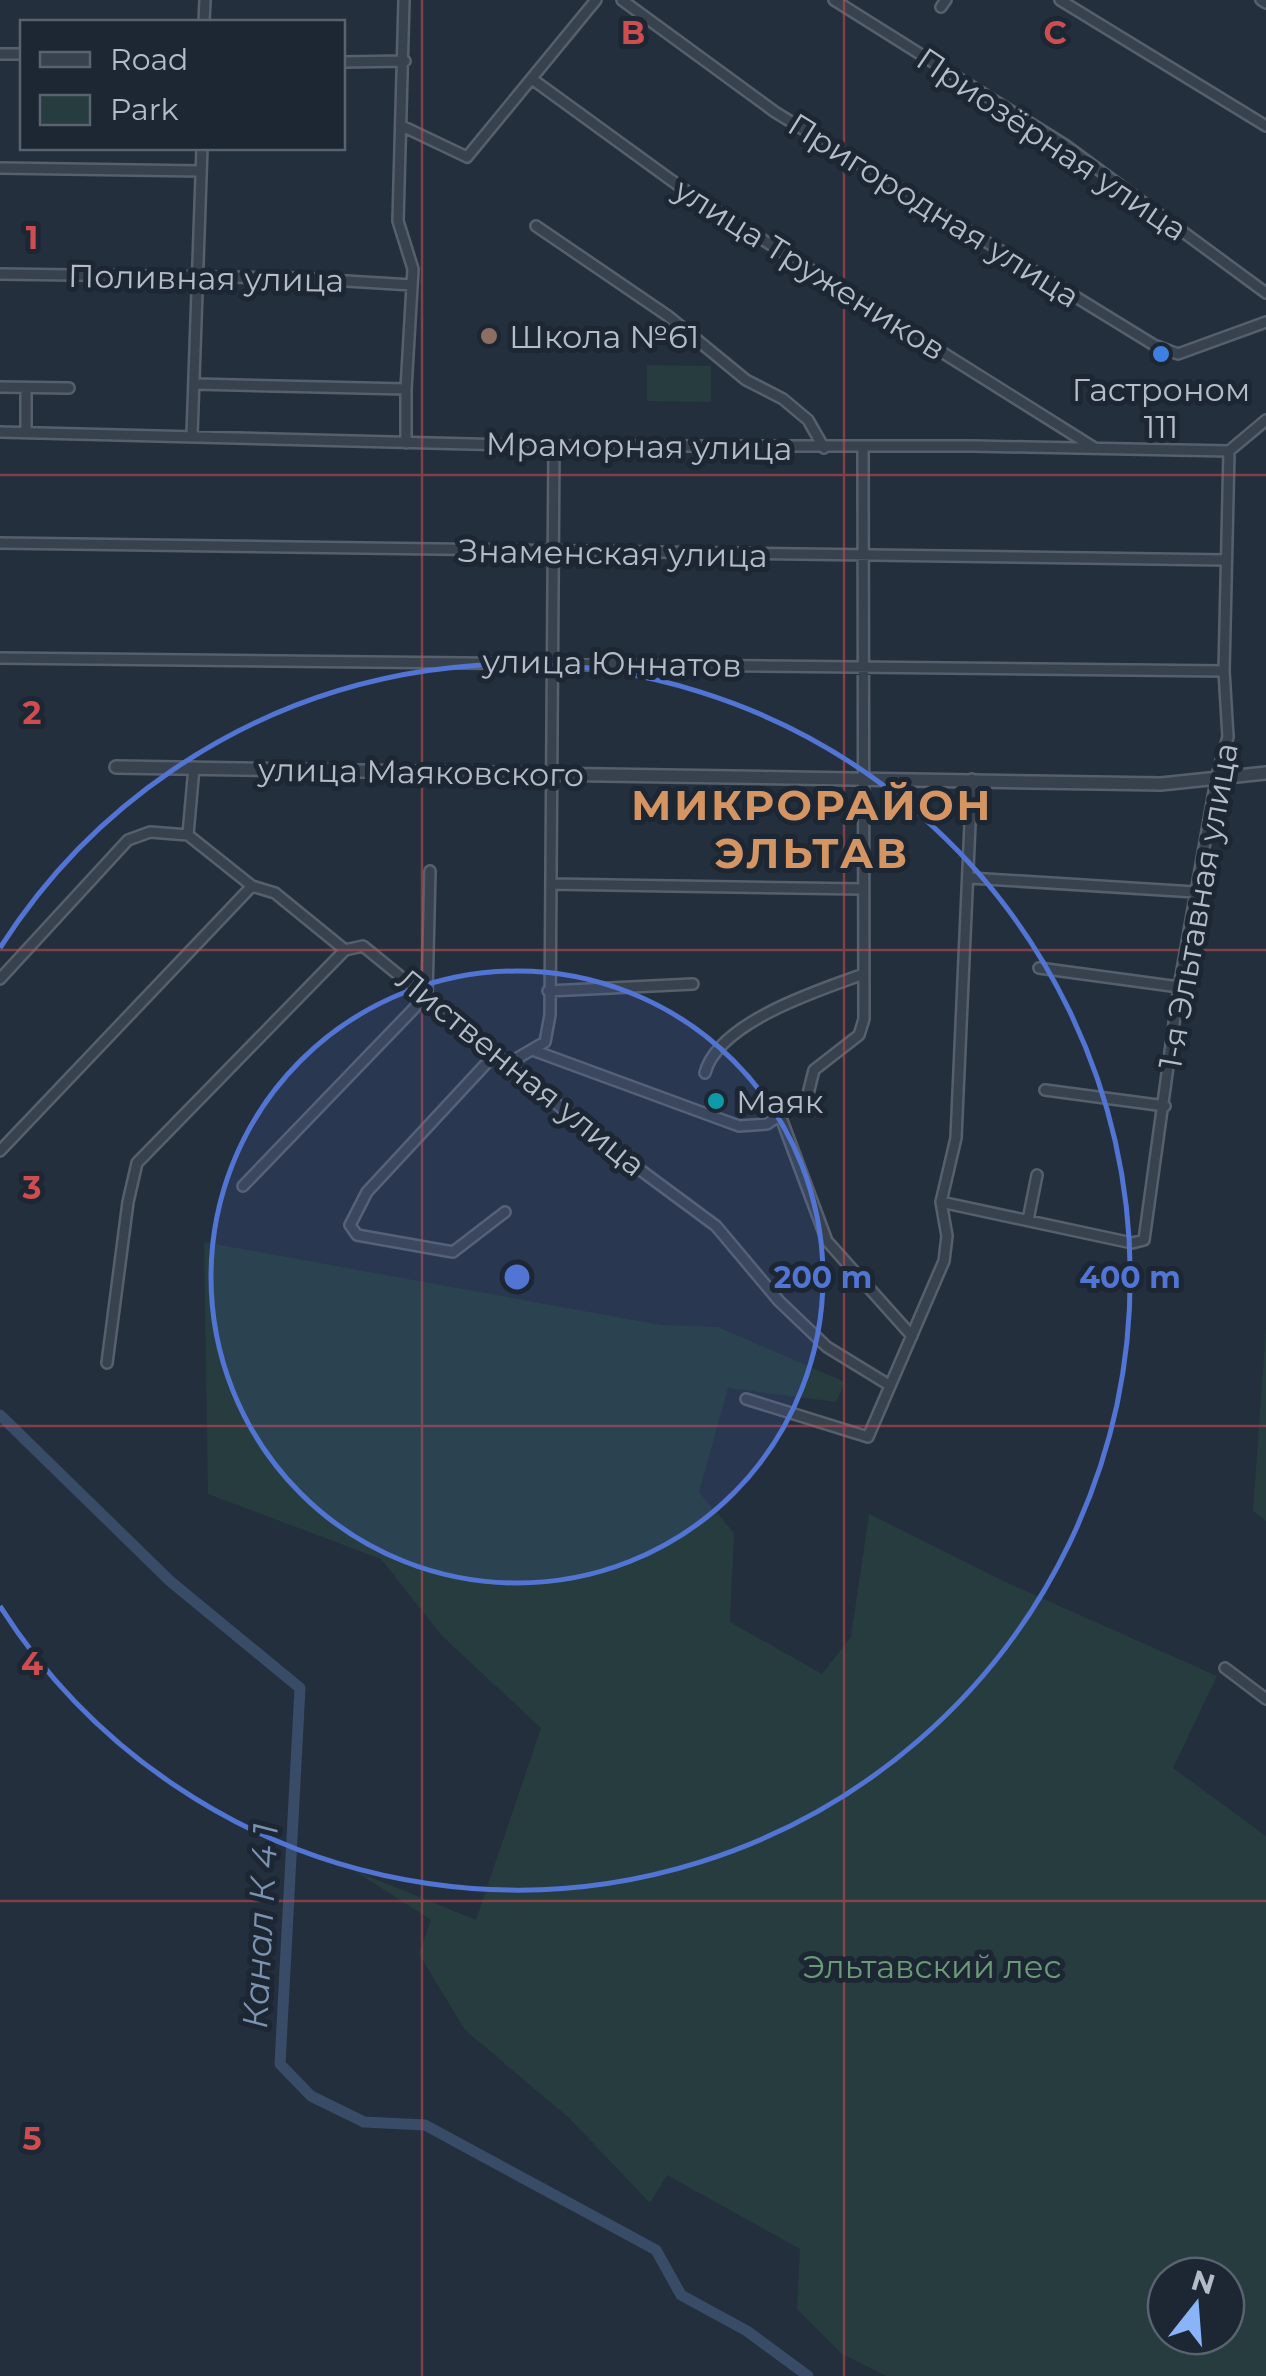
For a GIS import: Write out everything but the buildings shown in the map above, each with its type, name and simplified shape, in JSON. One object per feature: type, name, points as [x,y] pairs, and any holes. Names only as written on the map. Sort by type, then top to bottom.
[{"type":"street","points":[[404,0],[398,221],[413,269],[406,443]]},
{"type":"street","points":[[402,126],[467,157],[596,0]]},
{"type":"street","name":"Приозёрная улица","points":[[834,0],[1065,145],[1266,293]]},
{"type":"street","points":[[1060,0],[1266,126]]},
{"type":"street","name":"Пригородная улица","points":[[626,1],[775,112],[1154,345],[1178,354],[1266,322]]},
{"type":"street","points":[[345,62],[405,61]]},
{"type":"street","name":"улица Тружеников","points":[[532,79],[692,196],[1096,449]]},
{"type":"street","points":[[192,436],[202,150]]},
{"type":"street","points":[[0,168],[201,171]]},
{"type":"street","points":[[536,226],[668,316],[746,380],[783,399],[808,420],[824,448]]},
{"type":"street","name":"Поливная улица","points":[[0,274],[198,276],[412,285]]},
{"type":"street","points":[[194,384],[406,389]]},
{"type":"street","points":[[0,387],[69,388]]},
{"type":"street","points":[[26,388],[26,432]]},
{"type":"street","points":[[1229,451],[1266,420]]},
{"type":"street","name":"Мраморная улица","points":[[0,432],[554,446],[1229,451]]},
{"type":"street","points":[[508,1063],[536,1050],[548,1031],[554,776],[554,446]]},
{"type":"street","points":[[536,1050],[740,1126],[767,1124],[808,1094],[814,1070],[858,1035],[864,1019],[860,557],[863,448]]},
{"type":"street","name":"1-я Эльтавная улица","points":[[1028,1220],[1132,1243],[1144,1240],[1179,987],[1217,775],[1228,737],[1224,671],[1229,451]]},
{"type":"street","name":"Знаменская улица","points":[[0,543],[1226,560]]},
{"type":"street","name":"улица Юннатов","points":[[0,658],[1224,671]]},
{"type":"street","name":"улица Маяковского","points":[[116,767],[1160,784],[1217,775],[1266,773]]},
{"type":"street","points":[[0,978],[128,840],[150,832],[188,835],[194,767]]},
{"type":"street","points":[[746,1399],[868,1437],[944,1261],[947,1236],[941,1202],[956,1138],[972,779]]},
{"type":"street","name":"Лиственная улица","points":[[188,835],[252,886],[276,893],[346,950],[362,946],[427,995],[612,1149],[716,1226],[779,1301],[827,1347],[889,1385]]},
{"type":"street","points":[[244,1186],[427,995],[430,871]]},
{"type":"street","points":[[970,878],[1195,892]]},
{"type":"street","points":[[551,884],[862,888]]},
{"type":"street","points":[[0,1151],[252,886]]},
{"type":"street","points":[[107,1363],[128,1202],[137,1163],[346,950]]},
{"type":"street","points":[[1039,968],[1179,987]]},
{"type":"street","points":[[705,1073],[722,1041],[735,1032],[862,975]]},
{"type":"street","points":[[548,991],[640,984],[678,988],[693,984]]},
{"type":"street","points":[[496,1053],[367,1192],[350,1224],[357,1235],[453,1252],[505,1212]]},
{"type":"street","points":[[1045,1090],[1165,1106]]},
{"type":"street","points":[[780,1115],[827,1241],[912,1336]]},
{"type":"street","points":[[941,1202],[1028,1220],[1037,1175]]},
{"type":"street","points":[[1225,1668],[1266,1700]]},
{"type":"green space","points":[[647,365],[711,366],[711,402],[647,401]]},
{"type":"green space","name":"Эльтавский лес","points":[[204,1242],[661,1325],[718,1327],[845,1382],[836,1402],[728,1388],[699,1492],[734,1533],[730,1622],[822,1674],[851,1637],[869,1514],[1001,1580],[1217,1676],[1173,1768],[1266,1836],[1266,2376],[887,2376],[842,2354],[797,2309],[800,2249],[667,2175],[650,2203],[569,2118],[465,2030],[419,1954],[431,1920],[355,1871],[476,1920],[541,1728],[442,1636],[381,1559],[208,1494]]},
{"type":"green space","points":[[1266,1328],[1266,1521],[1253,1511]]},
{"type":"waterway","name":"Канал К 4 1","points":[[0,1415],[170,1581],[300,1688],[280,2064],[311,2096],[364,2122],[425,2125],[656,2250],[681,2295],[747,2331],[808,2376]]},
{"type":"place","name":"Школа №61","points":[[489,336]]},
{"type":"place","name":"Гастроном 111","points":[[1161,354]]},
{"type":"place","name":"Маяк","points":[[716,1101]]},
{"type":"district","name":"МИКРОРАЙОН ЭЛЬТАВ","points":[[812,829]]}]
